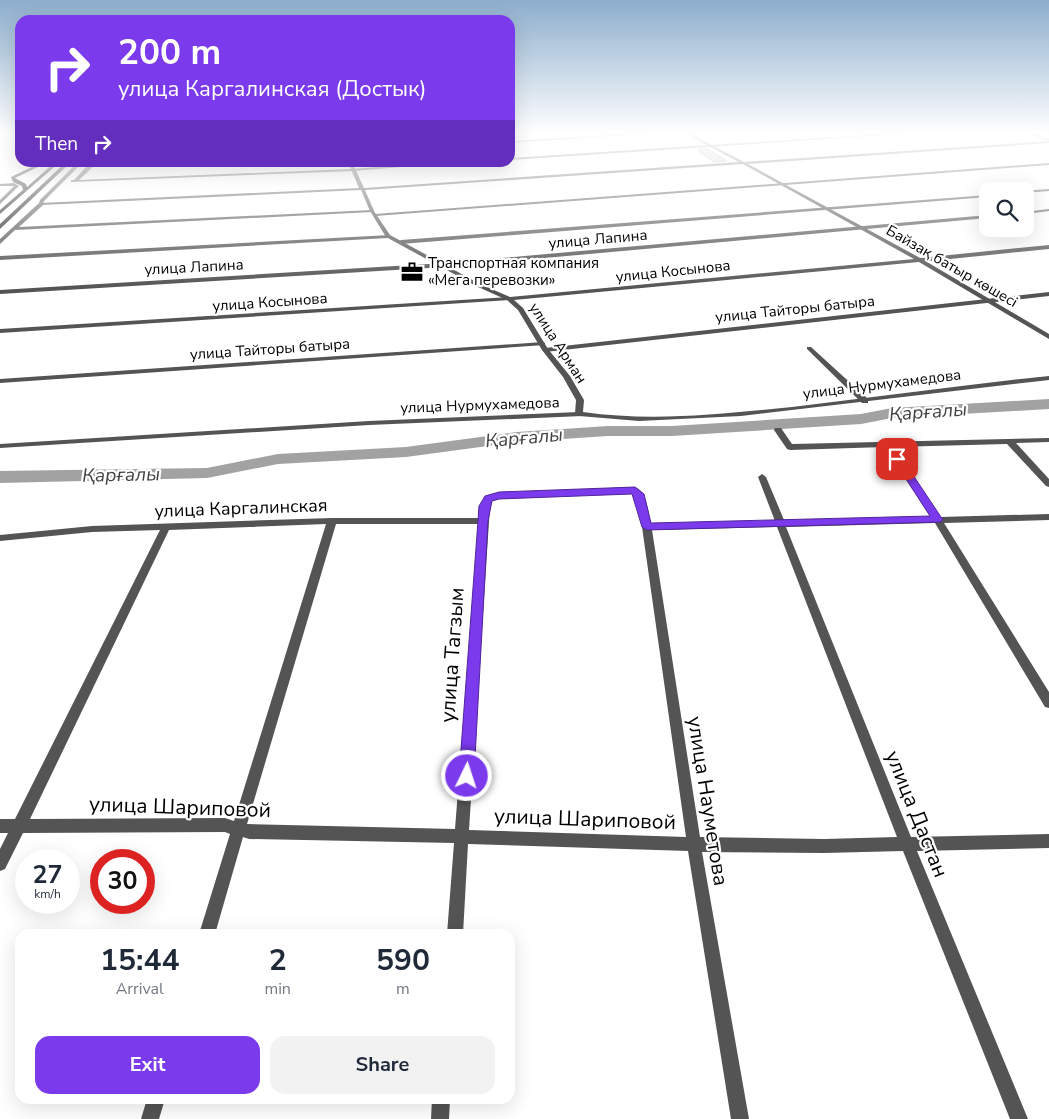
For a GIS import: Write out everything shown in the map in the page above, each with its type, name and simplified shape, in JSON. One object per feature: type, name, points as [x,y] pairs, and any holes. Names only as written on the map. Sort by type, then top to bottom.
[{"type":"main road","points":[[22,184],[26,191]]},
{"type":"main road","points":[[0,213],[33,184]]},
{"type":"main road","points":[[0,227],[47,184]]},
{"type":"street","points":[[0,203],[17,186],[14,184]]},
{"type":"street","points":[[0,242],[59,184]]},
{"type":"street","points":[[0,258],[388,236],[373,213],[360,184]]},
{"type":"street","points":[[40,204],[436,184]]},
{"type":"street","points":[[14,229],[373,213],[781,184]]},
{"type":"street","name":"Байзақ батыр көшесі","points":[[784,184],[827,210],[920,260],[1049,337]]},
{"type":"street","points":[[1034,191],[1049,190]]},
{"type":"street","points":[[401,242],[979,197]]},
{"type":"street","points":[[1034,212],[1049,210]]},
{"type":"street","name":"улица Лапина","points":[[0,292],[445,265],[862,229],[979,217]]},
{"type":"street","name":"улица Арман","points":[[388,236],[445,265],[478,285],[509,299],[522,308],[544,347],[566,376],[580,400],[579,414]]},
{"type":"street","name":"улица Косынова","points":[[0,331],[509,299],[1049,247]]},
{"type":"street","name":"улица Тайторы батыра","points":[[0,381],[544,347],[1049,294]]},
{"type":"street","points":[[809,348],[865,401]]},
{"type":"street","name":"улица Нурмухамедова","points":[[0,446],[368,423],[579,414],[601,418],[652,420],[788,410],[1049,378]]},
{"type":"street","points":[[778,430],[790,447],[1049,440]]},
{"type":"street","points":[[1010,442],[1049,484]]},
{"type":"street","points":[[888,444],[937,519],[1049,703]]},
{"type":"street","name":"улица Дастан","points":[[762,477],[907,844],[1019,1119]]},
{"type":"street","name":"улица Науметова","points":[[488,499],[499,496],[635,490],[639,494],[647,527],[694,844],[740,1119]]},
{"type":"street","name":"улица Тагзым","points":[[455,929],[483,521],[488,499]]},
{"type":"street","points":[[647,527],[1049,516]]},
{"type":"street","points":[[209,929],[332,521]]},
{"type":"street","name":"улица Каргалинская","points":[[0,538],[92,529],[332,521],[483,521]]},
{"type":"street","points":[[0,864],[166,527]]},
{"type":"street","name":"улица Шариповой","points":[[0,826],[185,824],[225,825],[239,830],[694,844],[867,847],[983,840],[1049,841]]},
{"type":"street","points":[[150,1119],[154,1104]]},
{"type":"street","points":[[440,1119],[441,1104]]},
{"type":"waterway","name":"Қарғалы","points":[[0,477],[207,473],[278,459],[406,452],[517,437],[608,431],[672,431],[861,419],[892,413],[1049,404]]},
{"type":"place","name":"Транспортная компания «Мега перевозки»","points":[[412,272]]},
{"type":"route","points":[[467,776],[483,521],[488,499],[499,496],[635,490],[639,494],[647,527],[937,519],[897,459]]}]
